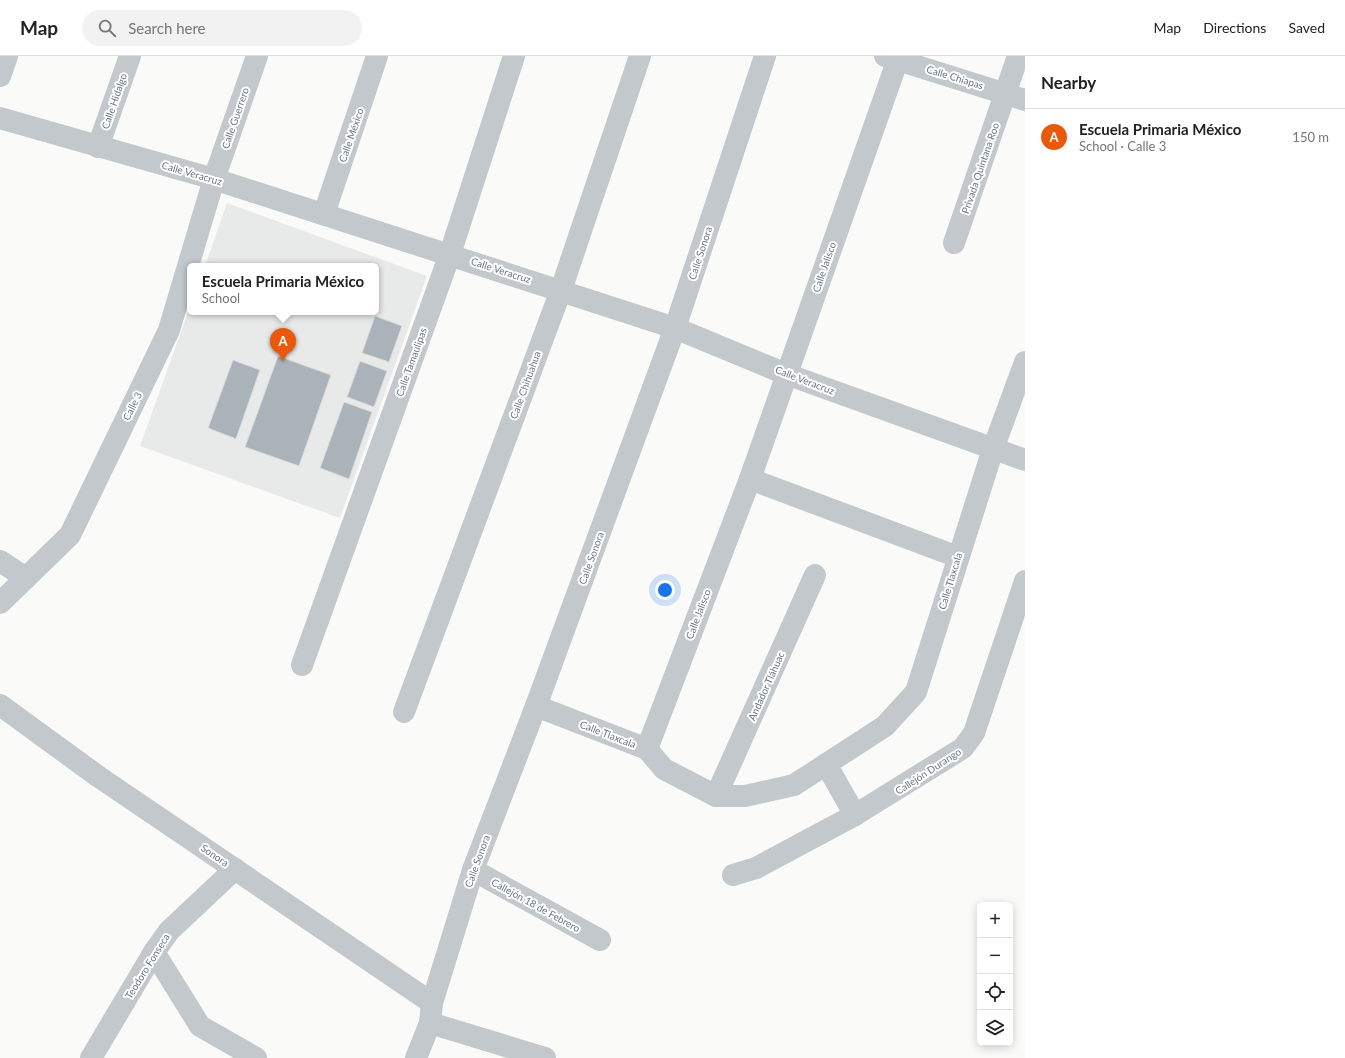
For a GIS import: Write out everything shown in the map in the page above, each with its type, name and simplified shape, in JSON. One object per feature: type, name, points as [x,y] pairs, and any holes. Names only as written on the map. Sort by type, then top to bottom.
[{"type":"street","points":[[0,76],[7,56]]},
{"type":"street","name":"Calle Hidalgo","points":[[98,147],[130,56]]},
{"type":"street","name":"Calle Guerrero","points":[[214,179],[257,56]]},
{"type":"street","name":"Calle México","points":[[324,214],[377,56]]},
{"type":"street","name":"Calle Tamaulipas","points":[[302,665],[450,254],[514,56]]},
{"type":"street","name":"Calle Chihuahua","points":[[404,712],[561,290],[640,56]]},
{"type":"street","name":"Calle Sonora","points":[[416,1058],[431,1013],[473,870],[536,706],[675,328],[765,56]]},
{"type":"street","name":"Privada Quintana Roo","points":[[954,243],[1015,96],[1018,56]]},
{"type":"street","name":"Calle Chiapas","points":[[894,57],[1015,96]]},
{"type":"street","name":"Calle Jalisco","points":[[647,749],[750,479],[894,57]]},
{"type":"street","name":"Calle Veracruz","points":[[0,118],[214,179],[450,254],[675,328],[786,374],[1025,460]]},
{"type":"street","name":"Calle 3","points":[[189,263],[214,179]]},
{"type":"street","name":"Calle 3","points":[[0,603],[70,535],[169,330],[187,270]]},
{"type":"street","name":"Calle Tlaxcala","points":[[536,706],[647,749],[664,769],[716,796],[745,796],[794,785],[885,726],[916,692],[993,449],[1025,362]]},
{"type":"street","points":[[750,479],[958,557]]},
{"type":"street","points":[[0,561],[26,578]]},
{"type":"street","name":"Andador Tláhuac","points":[[716,796],[815,575]]},
{"type":"street","name":"Callejón Durango","points":[[734,874],[756,868],[881,801],[957,752],[966,743],[974,733],[1025,581]]},
{"type":"street","name":"Sonora","points":[[0,705],[99,777],[235,868],[431,1013],[545,1058]]},
{"type":"street","points":[[826,764],[855,815]]},
{"type":"street","name":"Teodoro Fonseca","points":[[91,1058],[154,952],[169,931],[235,868]]},
{"type":"street","name":"Callejón 18 de Febrero","points":[[473,870],[600,940]]},
{"type":"street","points":[[154,952],[200,1026],[256,1058]]},
{"type":"shaded area","points":[[227,203],[427,276],[340,518],[140,446],[187,315],[379,315],[379,263],[206,263]]},
{"type":"building","points":[[375,316],[402,326],[389,362],[362,353]]},
{"type":"building","points":[[278,356],[331,375],[299,466],[245,447]]},
{"type":"building","points":[[233,360],[260,370],[236,439],[208,428]]},
{"type":"building","points":[[360,361],[387,371],[374,407],[347,397]]},
{"type":"building","points":[[344,402],[372,412],[349,479],[320,468]]},
{"type":"place","name":"Escuela Primaria México","points":[[283,361]]}]
